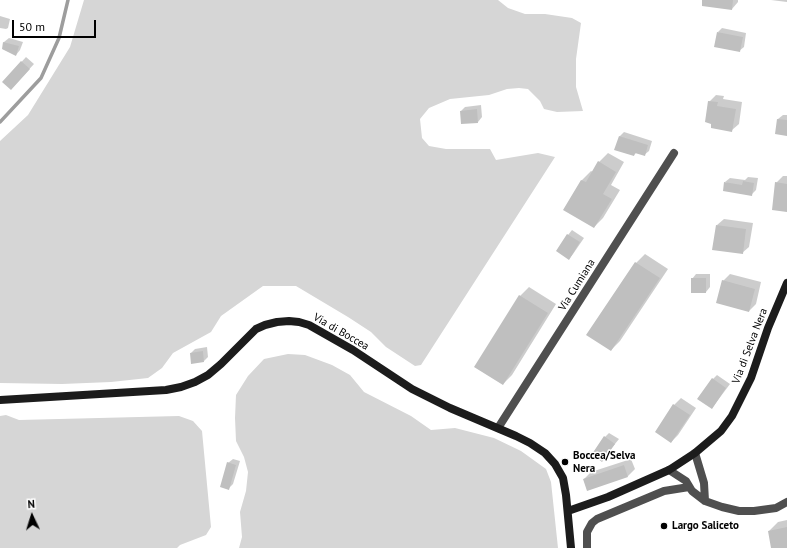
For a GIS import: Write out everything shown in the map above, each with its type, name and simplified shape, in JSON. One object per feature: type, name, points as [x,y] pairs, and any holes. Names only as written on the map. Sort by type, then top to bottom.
[{"type":"main road","name":"Via di Selva Nera","points":[[568,511],[614,494],[669,470],[695,453],[721,431],[740,402],[751,378],[768,328],[787,283]]},
{"type":"main road","name":"Via di Boccea","points":[[0,400],[166,390],[181,387],[195,382],[212,371],[256,329],[270,323],[289,321],[309,325],[353,350],[412,389],[450,408],[498,428],[537,447],[555,464],[563,478],[568,511],[571,548]]},
{"type":"street","name":"Via Cumiana","points":[[498,428],[674,153]]},
{"type":"street","points":[[695,453],[704,483],[705,501]]},
{"type":"street","points":[[669,470],[686,481],[692,491],[705,501],[739,511],[754,511],[776,508],[787,502]]},
{"type":"street","points":[[587,548],[587,532],[592,523],[597,519],[664,491],[689,487]]},
{"type":"shaded area","points":[[84,0],[498,0],[508,8],[525,14],[545,14],[572,18],[581,23],[576,59],[576,87],[583,111],[557,112],[544,109],[540,101],[528,89],[519,88],[507,89],[489,95],[450,99],[429,108],[420,119],[422,138],[429,146],[446,149],[490,149],[496,160],[538,153],[555,157],[421,365],[415,366],[386,347],[371,332],[296,286],[263,286],[221,316],[211,332],[173,353],[162,368],[148,378],[111,382],[62,384],[0,383],[0,141],[28,115],[70,47]]},
{"type":"shaded area","points":[[288,354],[305,355],[332,365],[350,375],[364,392],[411,416],[431,430],[455,428],[494,438],[521,451],[546,469],[551,482],[558,548],[239,548],[242,537],[240,512],[246,491],[248,472],[244,457],[236,441],[236,395],[248,376],[264,359]]},
{"type":"shaded area","points":[[6,415],[19,420],[179,416],[193,421],[202,431],[211,527],[206,535],[180,545],[177,548],[0,548],[0,416]]},
{"type":"building","points":[[702,0],[733,0],[732,10],[702,6]]},
{"type":"building","points":[[717,32],[743,37],[740,52],[714,47]]},
{"type":"building","points":[[3,42],[19,46],[16,56],[2,49]]},
{"type":"building","points":[[21,61],[30,69],[11,90],[2,82]]},
{"type":"building","points":[[708,101],[718,102],[717,106],[736,109],[732,132],[711,128],[711,124],[705,122]]},
{"type":"building","points":[[477,109],[478,123],[461,124],[460,111]]},
{"type":"building","points":[[777,119],[787,120],[787,136],[775,134]]},
{"type":"building","points":[[619,136],[648,145],[645,156],[635,153],[634,156],[614,150]]},
{"type":"building","points":[[598,161],[616,172],[603,194],[612,199],[594,228],[563,210],[581,180],[586,182]]},
{"type":"building","points":[[743,181],[754,183],[752,196],[723,191],[724,182],[742,185]]},
{"type":"building","points":[[775,182],[787,184],[787,212],[772,210]]},
{"type":"building","points":[[716,225],[746,229],[743,254],[712,250]]},
{"type":"building","points":[[567,234],[580,242],[569,260],[556,251]]},
{"type":"building","points":[[635,262],[660,278],[611,351],[586,335]]},
{"type":"building","points":[[691,278],[706,278],[706,293],[691,293]]},
{"type":"building","points":[[722,280],[755,289],[749,312],[716,303]]},
{"type":"building","points":[[519,295],[548,313],[503,385],[474,367]]},
{"type":"building","points":[[203,351],[204,362],[191,364],[190,353]]},
{"type":"building","points":[[712,378],[726,388],[712,409],[697,399]]},
{"type":"building","points":[[673,404],[690,415],[671,443],[655,432]]},
{"type":"building","points":[[604,436],[615,444],[602,462],[592,454]]},
{"type":"building","points":[[227,462],[236,465],[229,490],[220,487]]},
{"type":"building","points":[[624,465],[628,477],[587,491],[583,479]]},
{"type":"building","points":[[787,527],[787,548],[771,548],[768,531]]},
{"type":"waterway","points":[[0,122],[41,78],[59,38],[68,0]]},
{"type":"place","name":"Boccea/Selva Nera","points":[[565,462]]},
{"type":"place","name":"Largo Saliceto","points":[[664,526]]}]
